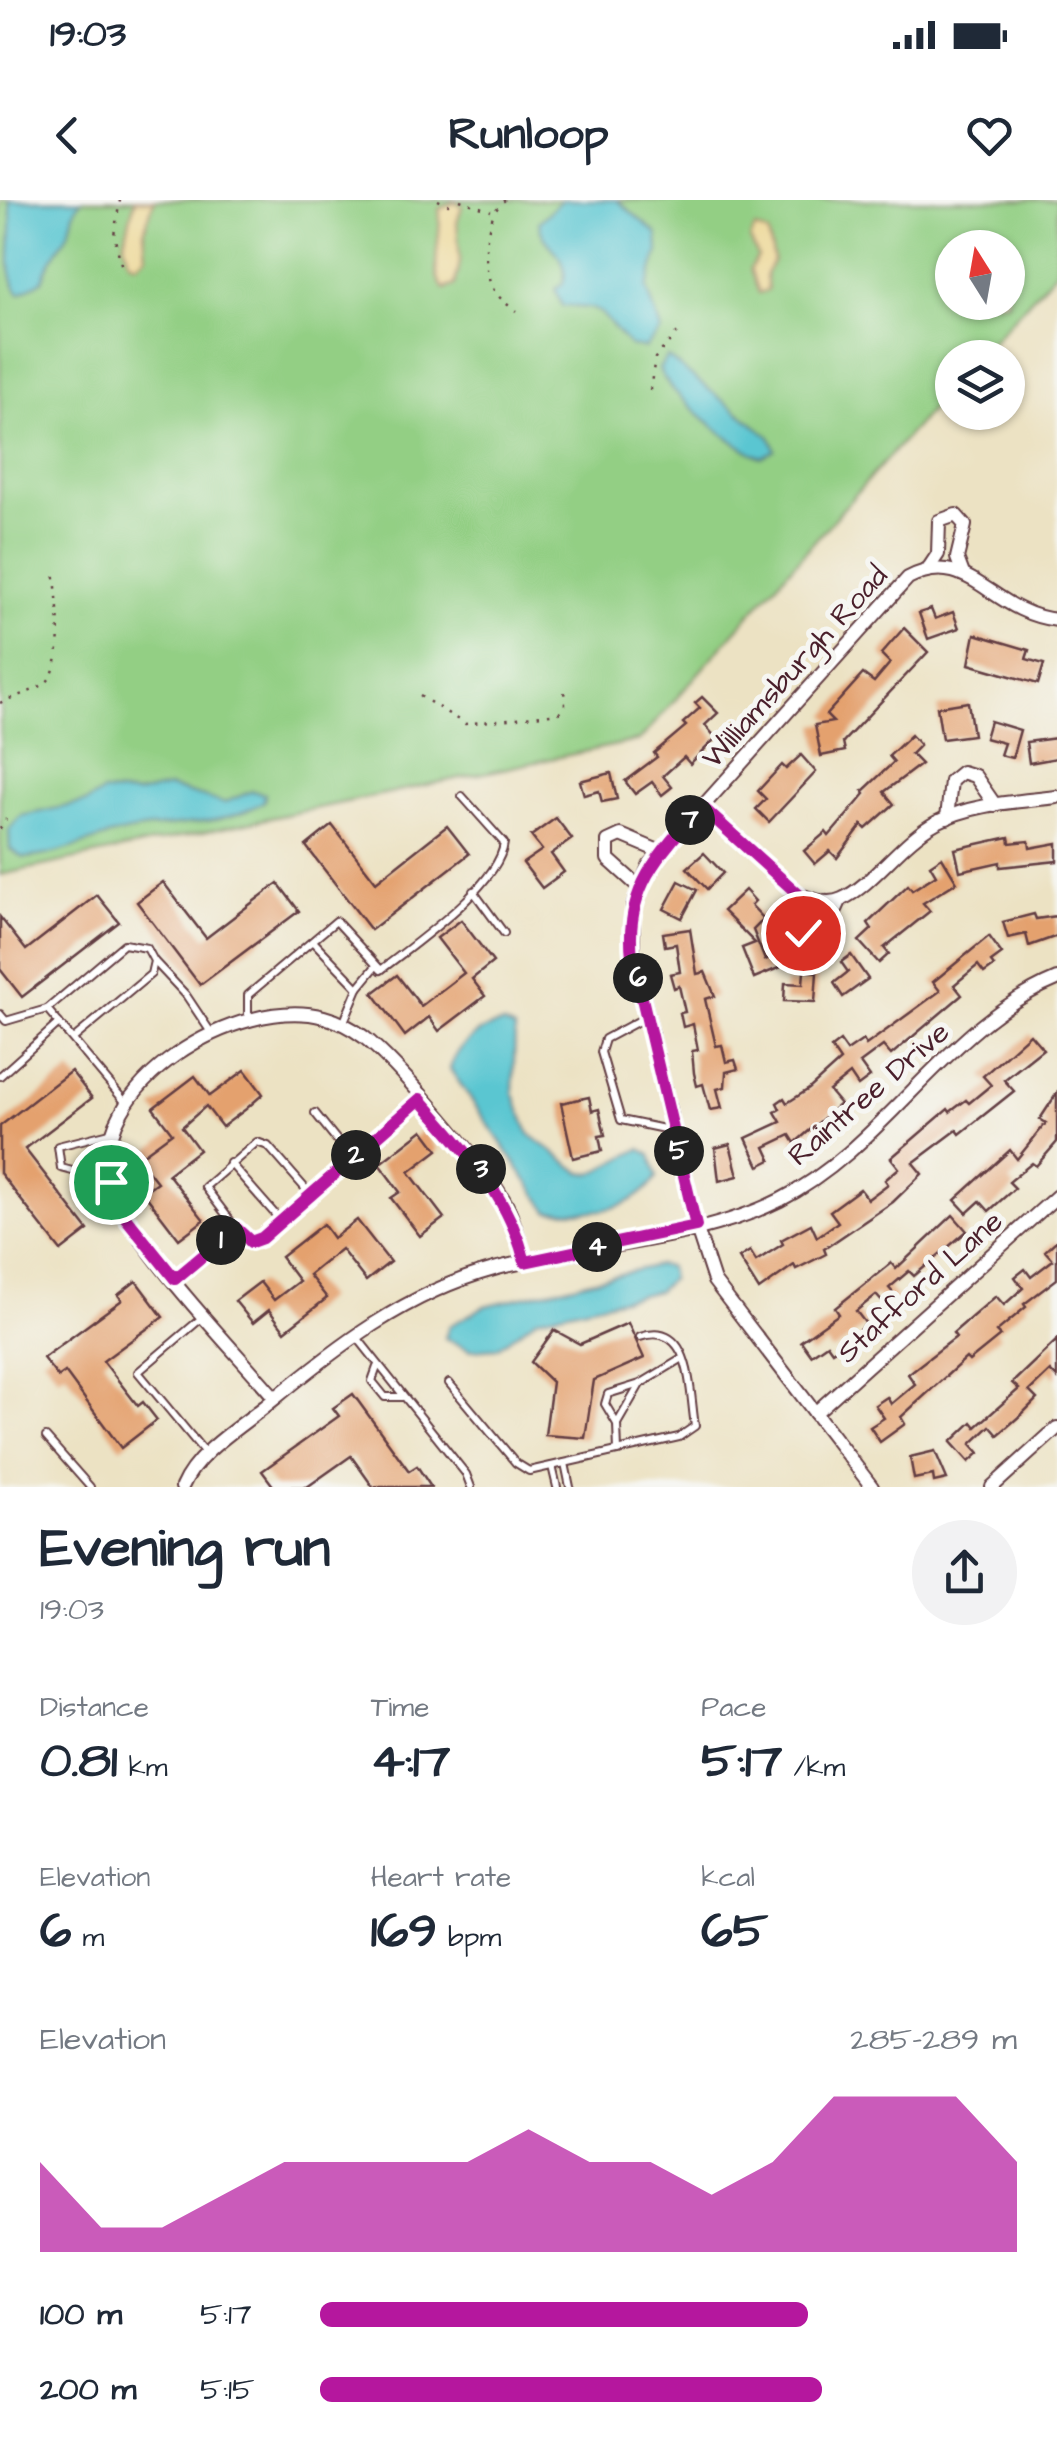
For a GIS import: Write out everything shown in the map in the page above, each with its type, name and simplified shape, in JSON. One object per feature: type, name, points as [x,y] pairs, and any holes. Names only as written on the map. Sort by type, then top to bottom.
[{"type":"street","name":"Williamsburgh Road","points":[[639,887],[661,852],[908,578],[930,566],[938,554],[939,520],[956,515],[966,529],[958,558],[964,574]]},
{"type":"street","name":"Williamsburgh Road","points":[[930,566],[948,566],[1011,608],[1057,620]]},
{"type":"street","points":[[947,818],[951,780],[962,772],[975,776],[995,806]]},
{"type":"street","points":[[798,894],[800,928],[811,938],[825,934],[840,900],[908,841],[947,818],[995,806],[1057,798]]},
{"type":"street","points":[[702,807],[798,894],[816,902],[840,900]]},
{"type":"street","points":[[661,852],[621,836],[608,841],[608,859],[639,887],[630,939],[705,1260],[720,1292],[872,1487]]},
{"type":"street","name":"Raintree Drive","points":[[182,1487],[206,1454],[356,1335],[438,1289],[525,1262],[761,1209],[803,1186],[1013,1002],[1057,978]]},
{"type":"street","points":[[275,1398],[126,1218],[111,1182],[106,1151],[110,1133],[126,1104],[167,1062],[213,1035],[249,1021],[303,1013],[343,1024],[376,1048],[497,1189],[518,1231],[525,1262]]},
{"type":"street","name":"Stafford Lane","points":[[815,1413],[1057,1196]]},
{"type":"street","points":[[992,1487],[1057,1428]]},
{"type":"lane","points":[[249,1021],[248,995],[336,921],[381,970],[473,891],[502,860],[504,843],[462,796]]},
{"type":"lane","points":[[473,891],[504,933]]},
{"type":"lane","points":[[313,940],[358,988]]},
{"type":"lane","points":[[0,1014],[6,1021],[47,1010],[124,944],[146,948],[186,995],[213,1035]]},
{"type":"lane","points":[[73,1039],[151,974],[154,961]]},
{"type":"lane","points":[[343,1024],[358,988],[376,965]]},
{"type":"lane","points":[[47,1010],[126,1104]]},
{"type":"lane","points":[[647,1016],[631,1021],[605,1039],[601,1052],[621,1120],[674,1131]]},
{"type":"lane","points":[[0,1076],[59,1024]]},
{"type":"lane","points":[[311,1195],[264,1143],[253,1144],[208,1182],[205,1191],[236,1228],[255,1242],[311,1195],[420,1099]]},
{"type":"lane","points":[[315,1113],[352,1159]]},
{"type":"lane","points":[[110,1133],[58,1146],[57,1160],[61,1168],[111,1182]]},
{"type":"lane","points":[[230,1163],[281,1221]]},
{"type":"lane","points":[[175,1279],[236,1228]]},
{"type":"lane","points":[[205,1315],[138,1372],[206,1454]]},
{"type":"lane","points":[[449,1384],[516,1462],[530,1470],[679,1437],[695,1426],[683,1358],[669,1334],[659,1331],[640,1337]]},
{"type":"lane","points":[[356,1335],[466,1474],[470,1487]]},
{"type":"lane","points":[[618,1451],[617,1424],[605,1404],[608,1394],[640,1384],[683,1358]]},
{"type":"lane","points":[[377,1366],[372,1380],[384,1397],[404,1396]]},
{"type":"lane","points":[[617,1424],[640,1384]]},
{"type":"lane","points":[[46,1437],[90,1487]]},
{"type":"lane","points":[[565,1463],[570,1487]]},
{"type":"lane","points":[[552,1466],[557,1487]]},
{"type":"path","points":[[120,200],[114,240],[122,268]]},
{"type":"path","points":[[438,200],[448,205],[452,200]]},
{"type":"path","points":[[460,200],[492,212]]},
{"type":"path","points":[[505,200],[492,212],[489,281],[516,311]]},
{"type":"path","points":[[650,390],[654,358],[677,333]]},
{"type":"path","points":[[0,702],[44,684],[54,672],[58,628],[54,570]]},
{"type":"path","points":[[420,696],[470,724],[563,711],[564,689]]},
{"type":"path","points":[[0,829],[6,819]]},
{"type":"green space","points":[[0,200],[1057,200],[1057,270],[1025,305],[1025,230],[935,230],[935,320],[1012,320],[993,340],[935,340],[935,405],[640,740],[0,875]]},
{"type":"sand","points":[[135,200],[154,200],[144,232],[146,257],[136,264],[129,261],[124,243]]},
{"type":"sand","points":[[455,202],[462,206],[457,223],[460,262],[455,285],[445,289],[439,282],[436,263],[439,209]]},
{"type":"sand","points":[[755,228],[768,233],[774,260],[766,274],[768,290],[759,293],[750,269],[758,257],[750,239]]},
{"type":"water","points":[[9,200],[82,200],[42,281],[20,293],[11,274]]},
{"type":"water","points":[[562,200],[617,200],[657,234],[658,251],[647,288],[661,331],[645,348],[630,346],[601,313],[591,308],[562,306],[555,289],[563,283],[563,264],[539,222]]},
{"type":"water","points":[[667,357],[770,437],[775,450],[762,457],[704,419],[659,369]]},
{"type":"water","points":[[169,787],[224,803],[252,791],[265,794],[264,801],[249,810],[214,820],[121,833],[36,857],[23,858],[10,849],[9,830],[21,816],[87,802],[103,792],[137,794]]},
{"type":"water","points":[[504,1024],[515,1029],[513,1092],[529,1134],[580,1172],[592,1174],[640,1149],[651,1155],[657,1177],[647,1189],[609,1209],[548,1211],[450,1069],[471,1039]]},
{"type":"water","points":[[658,1265],[669,1267],[671,1279],[658,1291],[537,1318],[497,1348],[470,1350],[445,1338],[449,1326],[485,1306]]},
{"type":"building","points":[[931,609],[935,619],[953,612],[959,628],[928,639],[919,613]]},
{"type":"building","points":[[904,628],[928,652],[843,742],[845,751],[821,756],[815,725],[833,722],[826,715],[863,674],[874,682],[890,663],[881,654]]},
{"type":"building","points":[[975,634],[1029,650],[1026,659],[1044,664],[1038,684],[969,664]]},
{"type":"building","points":[[702,697],[718,713],[705,725],[716,738],[690,764],[684,757],[663,776],[672,787],[662,795],[652,782],[635,794],[625,781],[657,757],[654,753],[686,726],[683,723],[700,708],[695,703]]},
{"type":"building","points":[[968,702],[973,735],[942,739],[937,707]]},
{"type":"building","points":[[990,721],[1020,730],[1012,758],[1000,755],[1004,743],[985,738]]},
{"type":"building","points":[[911,735],[920,745],[911,754],[921,764],[884,792],[894,804],[866,829],[862,825],[837,858],[830,851],[815,864],[804,851],[826,832],[829,836],[865,794],[863,791],[894,762],[889,756]]},
{"type":"building","points":[[1057,738],[1057,758],[1029,763],[1026,742]]},
{"type":"building","points":[[801,755],[816,772],[769,822],[756,809],[766,799],[758,791],[782,765],[786,769]]},
{"type":"building","points":[[611,773],[617,799],[602,802],[599,791],[584,795],[580,781]]},
{"type":"building","points":[[556,818],[572,839],[551,854],[564,872],[542,888],[523,863],[542,850],[531,836]]},
{"type":"building","points":[[332,825],[376,882],[447,826],[469,854],[371,930],[306,846]]},
{"type":"building","points":[[1009,837],[1010,843],[1029,841],[1030,848],[1057,843],[1057,861],[1000,867],[1000,862],[960,871],[955,849]]},
{"type":"building","points":[[704,853],[723,873],[707,889],[687,868]]},
{"type":"building","points":[[942,857],[957,882],[923,903],[930,911],[884,948],[889,954],[879,963],[859,941],[872,929],[868,923],[908,885],[912,890],[936,875],[930,865]]},
{"type":"building","points":[[679,881],[697,890],[682,918],[664,909]]},
{"type":"building","points":[[163,882],[206,938],[278,883],[299,911],[200,985],[137,902]]},
{"type":"building","points":[[745,890],[755,901],[751,905],[764,919],[753,930],[765,960],[776,955],[781,967],[754,978],[742,948],[755,943],[723,911]]},
{"type":"building","points":[[97,895],[119,922],[22,997],[0,969],[0,917],[26,950]]},
{"type":"building","points":[[1034,914],[1036,919],[1057,916],[1057,936],[1029,946],[1026,934],[1008,938],[1003,922]]},
{"type":"building","points":[[461,920],[493,962],[472,979],[485,996],[439,1031],[429,1017],[405,1036],[373,993],[397,975],[421,1006],[464,973],[437,938]]},
{"type":"building","points":[[690,929],[697,974],[705,972],[715,996],[705,999],[716,1046],[722,1045],[726,1062],[735,1060],[738,1069],[726,1072],[725,1087],[717,1089],[722,1108],[710,1110],[703,1084],[697,1086],[694,1073],[692,1051],[698,1050],[693,1024],[683,1027],[680,1013],[685,1012],[679,986],[674,988],[670,974],[680,972],[676,944],[665,946],[663,933]]},
{"type":"building","points":[[989,936],[1002,954],[991,962],[994,966],[984,973],[978,965],[954,985],[962,995],[891,1055],[883,1046],[860,1063],[870,1077],[858,1086],[850,1074],[829,1091],[840,1104],[795,1143],[790,1135],[765,1147],[771,1160],[759,1166],[746,1138],[781,1122],[775,1112],[780,1109],[777,1103],[784,1098],[787,1103],[809,1089],[840,1061],[831,1048],[840,1041],[847,1051],[863,1040],[866,1045],[940,991],[933,982]]},
{"type":"building","points":[[851,955],[868,979],[843,997],[834,983],[848,972],[841,962]]},
{"type":"building","points":[[804,971],[817,972],[815,1002],[784,1001],[785,983],[803,984]]},
{"type":"building","points":[[1030,1034],[1043,1049],[1004,1080],[1014,1091],[960,1134],[957,1130],[913,1163],[922,1174],[893,1202],[824,1249],[826,1254],[796,1269],[794,1265],[759,1290],[739,1258],[750,1251],[756,1261],[783,1244],[781,1240],[811,1224],[817,1237],[838,1222],[830,1211],[860,1189],[868,1199],[888,1184],[885,1180],[899,1168],[891,1158],[948,1109],[950,1112],[966,1100],[969,1103],[991,1085],[983,1076]]},
{"type":"building","points":[[245,1070],[263,1094],[222,1127],[206,1106],[182,1127],[199,1150],[168,1174],[204,1220],[179,1239],[143,1192],[157,1182],[138,1158],[172,1133],[153,1108],[195,1076],[210,1096]]},
{"type":"building","points":[[71,1071],[92,1098],[25,1149],[88,1230],[61,1251],[0,1173],[0,1126]]},
{"type":"building","points":[[1057,1093],[1057,1142],[1036,1166],[1032,1163],[1009,1182],[1015,1188],[989,1211],[980,1201],[967,1213],[955,1200],[1010,1150],[1017,1159],[1046,1123],[1040,1119]]},
{"type":"building","points":[[589,1097],[592,1111],[599,1109],[605,1135],[599,1136],[602,1151],[573,1158],[561,1103]]},
{"type":"building","points":[[423,1130],[438,1150],[409,1172],[444,1218],[420,1236],[391,1198],[400,1192],[379,1164]]},
{"type":"building","points":[[730,1144],[738,1176],[719,1181],[715,1148]]},
{"type":"building","points":[[953,1215],[967,1231],[914,1276],[909,1271],[889,1288],[897,1297],[886,1306],[876,1295],[856,1311],[866,1324],[843,1344],[832,1351],[827,1344],[811,1355],[801,1341],[839,1314],[835,1308],[891,1263],[896,1269]]},
{"type":"building","points":[[357,1220],[390,1262],[366,1281],[341,1249],[309,1275],[327,1298],[285,1331],[269,1310],[253,1323],[235,1301],[260,1282],[274,1300],[299,1281],[281,1257],[323,1224],[333,1238]]},
{"type":"building","points":[[1057,1240],[1057,1279],[996,1332],[1000,1336],[969,1361],[966,1358],[901,1417],[905,1424],[880,1442],[870,1427],[884,1418],[875,1405],[887,1397],[891,1404],[915,1384],[908,1374],[956,1337],[953,1333],[996,1296],[1004,1305],[1023,1288],[1015,1277],[1025,1269],[1031,1277],[1053,1260],[1045,1251]]},
{"type":"building","points":[[136,1281],[163,1317],[103,1361],[138,1406],[143,1402],[157,1420],[121,1448],[65,1372],[58,1377],[43,1358],[122,1300],[118,1295]]},
{"type":"building","points":[[628,1323],[644,1358],[594,1380],[585,1438],[545,1435],[552,1382],[531,1362],[554,1330],[580,1344]]},
{"type":"building","points":[[1057,1340],[1057,1378],[1050,1371],[1029,1391],[1037,1399],[1022,1414],[998,1435],[990,1426],[971,1444],[979,1453],[969,1462],[951,1442],[972,1422],[976,1427],[1019,1389],[1012,1383]]},
{"type":"building","points":[[353,1394],[409,1471],[417,1466],[431,1487],[373,1487],[351,1456],[307,1487],[274,1487],[262,1471],[339,1416],[333,1408]]},
{"type":"building","points":[[935,1451],[947,1479],[934,1482],[933,1475],[914,1479],[910,1457]]},
{"type":"route","points":[[111,1182],[137,1235],[175,1279],[236,1228],[251,1242],[262,1238],[420,1099],[492,1181],[518,1231],[525,1262],[696,1226],[632,956],[631,922],[639,887],[649,866],[702,807],[798,894],[803,933]]}]
